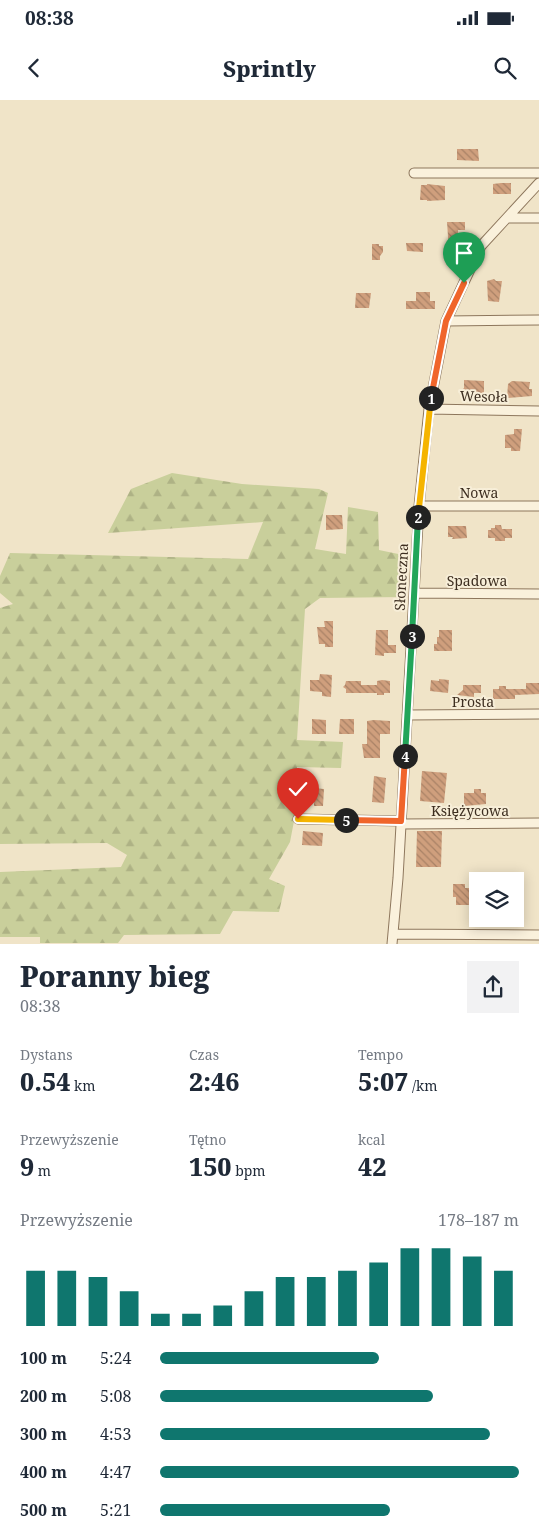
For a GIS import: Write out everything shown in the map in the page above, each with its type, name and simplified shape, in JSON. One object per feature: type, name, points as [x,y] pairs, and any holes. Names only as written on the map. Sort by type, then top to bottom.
[{"type":"street","points":[[414,173],[539,173]]},
{"type":"street","name":"Słoneczna","points":[[392,939],[401,822],[419,506],[429,409],[446,321],[481,246],[539,184]]},
{"type":"street","points":[[507,218],[539,218]]},
{"type":"street","points":[[446,321],[539,320]]},
{"type":"street","name":"Wesoła","points":[[429,409],[539,411]]},
{"type":"street","name":"Nowa","points":[[419,506],[539,506]]},
{"type":"street","name":"Spadowa","points":[[414,593],[539,594]]},
{"type":"street","name":"Prosta","points":[[407,715],[539,714]]},
{"type":"street","name":"Księżycowa","points":[[298,819],[539,823]]},
{"type":"street","points":[[392,939],[539,935]]},
{"type":"green space","points":[[172,473],[242,484],[319,489],[328,493],[315,549],[346,554],[348,507],[378,512],[379,550],[408,556],[404,597],[320,598],[305,609],[297,740],[343,742],[341,768],[297,767],[295,816],[290,842],[269,879],[285,886],[279,912],[233,911],[220,934],[124,935],[118,943],[40,943],[40,937],[0,937],[0,872],[121,867],[127,855],[107,843],[0,844],[0,608],[13,604],[0,593],[0,576],[10,553],[248,559],[263,522],[108,533],[131,489]]},
{"type":"building","points":[[457,149],[478,149],[479,161],[457,160]]},
{"type":"building","points":[[511,183],[511,194],[493,194],[493,184]]},
{"type":"building","points":[[421,185],[445,186],[445,200],[420,200]]},
{"type":"building","points":[[447,222],[465,222],[465,230],[458,230],[458,243],[465,243],[465,252],[449,251]]},
{"type":"building","points":[[406,243],[423,243],[423,252],[407,251]]},
{"type":"building","points":[[372,244],[383,246],[380,260],[372,260]]},
{"type":"building","points":[[494,279],[502,281],[499,302],[488,301],[487,281]]},
{"type":"building","points":[[416,292],[430,292],[430,301],[435,301],[435,309],[406,309],[406,301],[416,301]]},
{"type":"building","points":[[356,293],[371,293],[369,308],[355,308]]},
{"type":"building","points":[[464,380],[484,381],[484,393],[465,393],[462,390],[464,388]]},
{"type":"building","points":[[512,381],[530,382],[529,389],[532,389],[532,396],[507,398],[508,384]]},
{"type":"building","points":[[514,429],[522,429],[520,451],[511,451],[511,448],[505,448],[505,435],[514,434]]},
{"type":"building","points":[[326,515],[342,515],[343,529],[326,530]]},
{"type":"building","points":[[495,525],[501,525],[502,529],[512,529],[512,538],[505,538],[505,541],[495,541],[495,538],[488,538],[488,530],[495,528]]},
{"type":"building","points":[[448,526],[466,526],[467,538],[452,539],[453,537],[448,537]]},
{"type":"building","points":[[324,621],[333,621],[333,647],[325,647],[325,644],[319,644],[317,627],[325,627]]},
{"type":"building","points":[[376,630],[388,630],[388,645],[396,645],[396,653],[384,653],[384,656],[375,655]]},
{"type":"building","points":[[439,630],[452,630],[452,651],[434,651],[434,644],[437,644],[437,637],[439,637]]},
{"type":"building","points":[[320,674],[332,675],[331,697],[322,696],[322,692],[310,691],[310,680],[319,680]]},
{"type":"building","points":[[439,679],[449,680],[448,693],[430,691],[431,680],[439,681]]},
{"type":"building","points":[[346,681],[361,681],[361,685],[377,685],[377,681],[390,681],[390,693],[377,695],[377,693],[346,693],[346,689],[343,687]]},
{"type":"building","points":[[526,683],[539,683],[539,694],[515,695],[515,699],[493,699],[493,689],[499,689],[499,686],[506,686],[506,689],[526,689]]},
{"type":"building","points":[[463,685],[481,685],[481,693],[474,693],[474,697],[457,695],[463,690]]},
{"type":"building","points":[[312,719],[326,720],[326,734],[312,734]]},
{"type":"building","points":[[340,719],[354,719],[354,734],[339,734]]},
{"type":"building","points":[[367,721],[390,721],[390,734],[380,734],[380,758],[364,758],[362,744],[367,744]]},
{"type":"building","points":[[422,771],[447,773],[444,803],[420,801]]},
{"type":"building","points":[[374,776],[386,778],[384,803],[372,802]]},
{"type":"building","points":[[302,787],[324,789],[323,806],[314,806],[314,800],[301,799]]},
{"type":"building","points":[[474,789],[481,789],[481,793],[486,793],[486,804],[464,806],[464,793],[474,793]]},
{"type":"building","points":[[303,831],[323,833],[322,846],[302,845]]},
{"type":"building","points":[[417,831],[442,831],[441,867],[416,867]]},
{"type":"building","points":[[453,884],[465,884],[465,888],[469,888],[469,905],[456,905],[456,897],[453,897]]},
{"type":"route","points":[[298,819],[401,821],[419,506],[429,409],[446,321],[464,283]]}]
